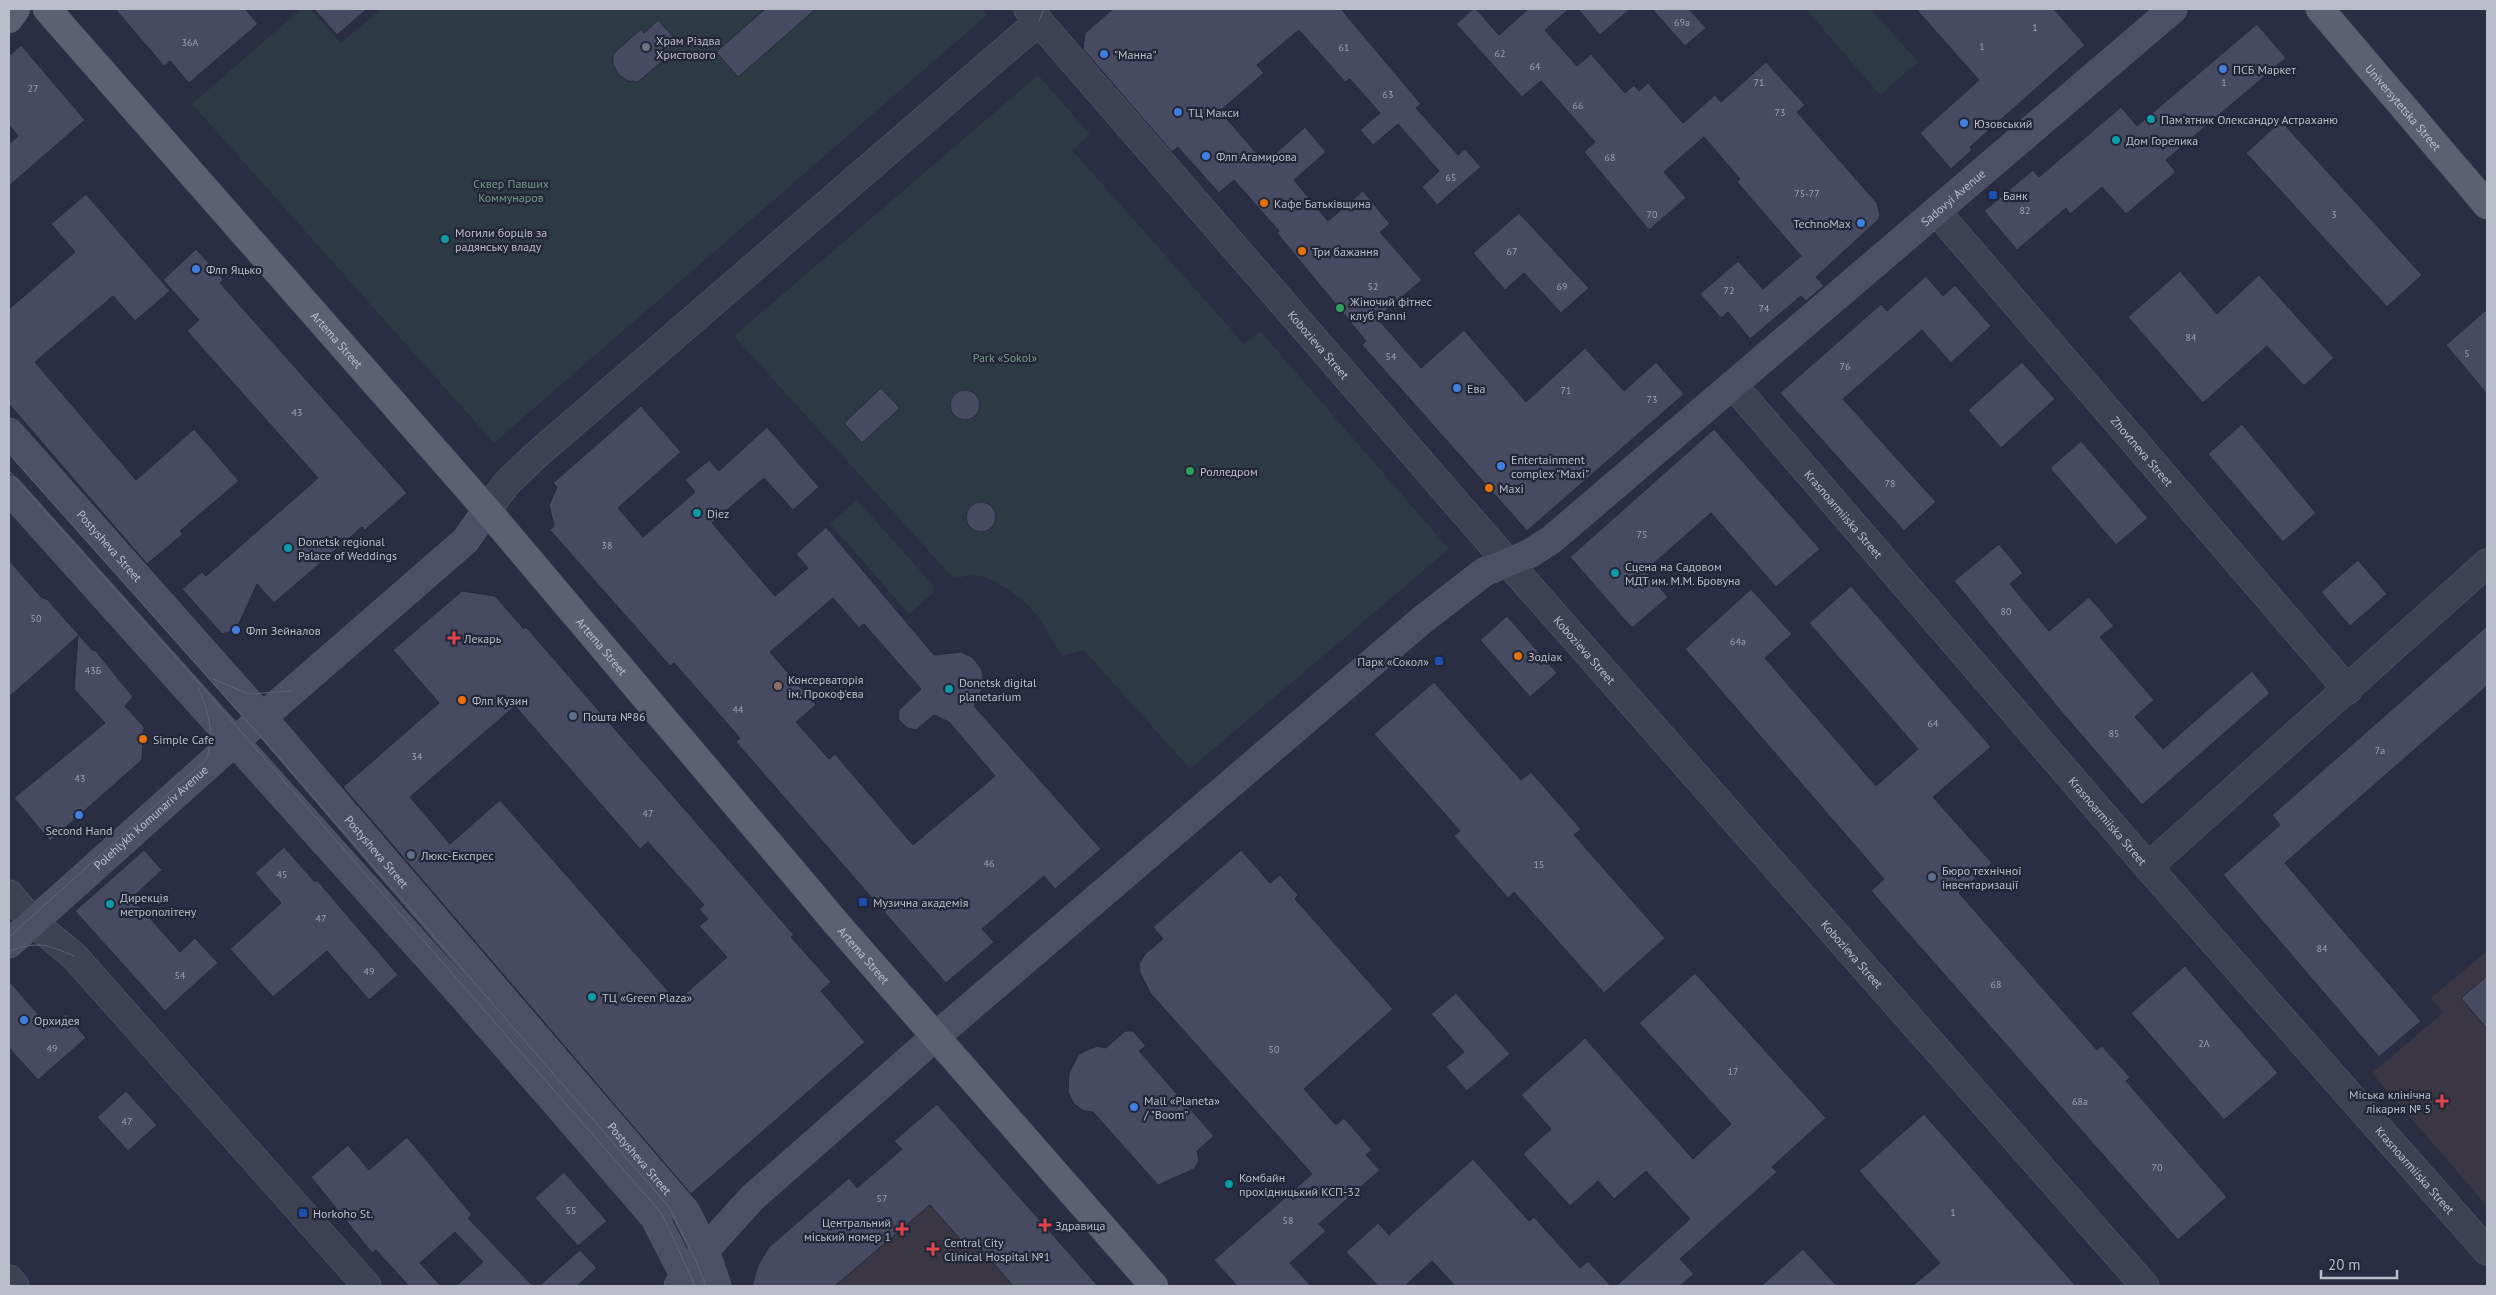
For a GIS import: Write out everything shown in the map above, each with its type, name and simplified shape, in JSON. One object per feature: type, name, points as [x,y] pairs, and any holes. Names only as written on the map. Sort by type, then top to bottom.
[{"type":"main road","points":[[9,19],[16,9]]},
{"type":"main road","name":"Artema Street","points":[[47,9],[487,510],[766,841],[1154,1286]]},
{"type":"main road","name":"Universytetska Street","points":[[2320,9],[2487,205]]},
{"type":"street","name":"Sadovyi Avenue","points":[[683,1283],[705,1250],[752,1198],[935,1037],[1422,620],[1484,572],[1528,554],[1551,540],[2173,9]]},
{"type":"street","points":[[487,510],[507,483],[534,457],[1033,15]]},
{"type":"street","name":"Kobozieva Street","points":[[1033,15],[1509,563],[2145,1286]]},
{"type":"street","name":"Zhovtneva Street","points":[[1937,212],[2348,690]]},
{"type":"street","name":"Krasnoarmiiska Street","points":[[1733,385],[2148,867],[2487,1252]]},
{"type":"street","name":"Postysheva Street","points":[[9,432],[452,984],[655,1218],[683,1283]]},
{"type":"street","name":"Postysheva Street","points":[[9,490],[249,729],[686,1212],[705,1250],[717,1286]]},
{"type":"street","name":"Polehlykh Komunariv Avenue","points":[[9,944],[249,729],[465,541],[487,510]]},
{"type":"street","points":[[2148,867],[2348,690],[2487,563]]},
{"type":"street","points":[[9,894],[33,922],[74,956],[367,1286]]},
{"type":"street","points":[[9,1280],[15,1286]]},
{"type":"shaded area","name":"Міська клінічна лікарня № 5","points":[[2487,951],[2487,1206],[2372,1073],[2443,1013],[2431,998]]},
{"type":"shaded area","name":"Central City Clinical Hospital №1","points":[[941,1195],[1019,1286],[815,1286],[834,1269],[843,1279]]},
{"type":"green space","name":"Сквер Павших Коммунаров","points":[[301,9],[311,9],[341,43],[381,9],[982,9],[987,15],[494,443],[192,104]]},
{"type":"green space","points":[[1806,9],[1871,9],[1918,62],[1880,95]]},
{"type":"green space","name":"Park «Sokol»","points":[[1038,75],[1090,134],[1072,150],[1244,344],[1260,331],[1449,549],[1190,769],[1084,650],[1062,656],[1040,619],[1027,604],[1006,588],[985,577],[969,575],[954,579],[734,336]]},
{"type":"green space","points":[[857,500],[933,585],[933,593],[909,614],[830,523]]},
{"type":"building","points":[[115,9],[245,9],[258,24],[189,83],[170,61],[164,66]]},
{"type":"building","points":[[314,9],[367,9],[337,35]]},
{"type":"building","points":[[765,9],[816,9],[738,77],[716,52]]},
{"type":"building","points":[[1113,9],[1341,9],[1421,104],[1416,108],[1458,155],[1465,149],[1481,167],[1437,205],[1422,187],[1439,171],[1398,124],[1373,145],[1360,130],[1380,113],[1350,79],[1345,82],[1299,30],[1257,65],[1264,73],[1220,111],[1265,163],[1305,127],[1326,152],[1294,180],[1328,221],[1363,191],[1390,224],[1380,232],[1422,280],[1377,318],[1421,368],[1464,330],[1526,402],[1585,348],[1624,391],[1656,362],[1684,394],[1527,531],[1362,345],[1366,341],[1277,233],[1279,231],[1234,180],[1219,193],[1178,147],[1172,152],[1083,49],[1085,33]]},
{"type":"building","points":[[1473,9],[1476,9],[1499,35],[1528,9],[1569,9],[1545,30],[1577,66],[1591,54],[1625,93],[1634,85],[1639,91],[1648,83],[1683,123],[1715,95],[1721,102],[1766,62],[1805,105],[1797,112],[1877,203],[1880,215],[1878,220],[1816,277],[1824,286],[1806,301],[1801,296],[1750,339],[1728,312],[1721,318],[1700,294],[1738,261],[1763,289],[1801,256],[1737,182],[1740,179],[1704,137],[1664,172],[1686,198],[1649,230],[1584,152],[1595,142],[1541,81],[1522,97],[1456,24]]},
{"type":"building","points":[[1578,9],[1630,9],[1600,35]]},
{"type":"building","points":[[1652,9],[1689,9],[1706,28],[1685,46]]},
{"type":"building","points":[[1916,9],[2054,9],[2085,45],[1970,147],[1972,150],[1951,169],[1920,133],[1979,80]]},
{"type":"building","name":"Храм Різдва Христового","points":[[658,20],[677,41],[664,53],[667,57],[638,82],[628,81],[619,75],[613,65],[613,54],[641,29],[644,33]]},
{"type":"building","points":[[2257,24],[2286,58],[2166,160],[2176,172],[2126,214],[2102,187],[2070,214],[2066,208],[2017,250],[1984,211],[2033,170],[2039,177],[2121,107],[2137,126]]},
{"type":"building","points":[[21,45],[85,120],[9,186],[9,144],[18,136],[9,125],[9,56]]},
{"type":"building","points":[[2281,121],[2422,275],[2387,307],[2246,153]]},
{"type":"building","points":[[86,194],[170,291],[135,321],[113,296],[35,362],[136,480],[194,429],[239,481],[180,531],[183,534],[147,564],[9,404],[9,309],[75,252],[51,224]]},
{"type":"building","points":[[1519,213],[1589,288],[1561,313],[1524,273],[1505,290],[1473,253]]},
{"type":"building","points":[[196,249],[224,280],[220,283],[407,493],[365,530],[362,527],[274,603],[257,584],[236,630],[222,634],[182,589],[202,572],[206,576],[318,478],[187,331],[199,320],[163,280]]},
{"type":"building","points":[[2180,271],[2217,314],[2259,275],[2334,358],[2304,386],[2267,346],[2203,403],[2128,317]]},
{"type":"building","points":[[1926,276],[1943,296],[1955,285],[1991,326],[1951,363],[1922,330],[1843,399],[1936,502],[1904,531],[1780,393],[1881,304],[1887,311]]},
{"type":"building","points":[[2487,309],[2487,394],[2446,345]]},
{"type":"building","points":[[2022,362],[2055,399],[2001,448],[1968,410]]},
{"type":"building","points":[[881,388],[900,408],[862,443],[844,423]]},
{"type":"building","points":[[965,390],[971,391],[979,399],[979,411],[971,419],[965,420],[959,419],[951,411],[950,405],[951,399],[959,391]]},
{"type":"building","points":[[641,406],[681,452],[618,508],[643,537],[695,492],[685,480],[709,460],[719,471],[767,427],[819,487],[793,510],[764,478],[712,523],[775,596],[808,568],[796,554],[826,527],[934,655],[961,652],[972,657],[982,670],[984,685],[974,706],[1101,849],[1055,889],[1044,876],[982,929],[994,942],[946,983],[736,742],[740,738],[674,663],[670,666],[550,530],[554,526],[549,505],[557,487],[553,483]],"holes":[[[833,598],[859,628],[864,624],[921,689],[899,710],[898,719],[907,728],[916,730],[934,715],[949,722],[995,776],[913,845],[835,754],[829,759],[796,722],[816,705],[770,652]]]},
{"type":"building","points":[[2242,424],[2316,513],[2283,542],[2208,454]]},
{"type":"building","points":[[1714,429],[1820,549],[1776,587],[1711,513],[1645,571],[1668,597],[1632,628],[1570,557]]},
{"type":"building","points":[[2081,441],[2148,518],[2116,545],[2050,468]]},
{"type":"building","points":[[981,502],[987,503],[995,511],[995,523],[987,531],[981,532],[975,531],[967,523],[966,517],[967,511],[975,503]]},
{"type":"building","points":[[1999,544],[2023,573],[2010,584],[2049,631],[2089,597],[2114,626],[2100,637],[2154,700],[2135,717],[2163,749],[2252,671],[2270,693],[2142,805],[2060,710],[1954,581]]},
{"type":"building","points":[[9,560],[41,597],[48,600],[92,650],[95,650],[133,697],[125,706],[144,727],[142,760],[50,841],[14,798],[105,723],[74,689],[78,636],[9,697]]},
{"type":"building","points":[[2358,560],[2387,594],[2350,626],[2321,592]]},
{"type":"building","points":[[1851,586],[1991,747],[1933,797],[1992,863],[1959,893],[2097,1050],[2102,1046],[2130,1077],[2126,1081],[2227,1197],[2178,1240],[1871,891],[1884,879],[1685,649],[1751,589],[1792,634],[1765,658],[1876,786],[1918,749],[1809,623]]},
{"type":"building","points":[[462,591],[495,596],[524,629],[526,627],[794,935],[791,937],[831,982],[821,991],[865,1042],[691,1194],[343,787],[439,703],[393,650]],"holes":[[[515,706],[640,849],[648,842],[704,905],[699,909],[708,919],[699,926],[727,957],[677,1001],[500,800],[450,844],[410,797]]]},
{"type":"building","name":"Зодіак","points":[[1507,616],[1557,673],[1530,697],[1480,640]]},
{"type":"building","points":[[2487,626],[2487,686],[2285,863],[2421,1021],[2379,1057],[2223,875],[2280,825],[2272,815]]},
{"type":"building","points":[[1434,682],[1521,780],[1531,772],[1581,829],[1574,835],[1665,938],[1604,993],[1514,892],[1508,898],[1454,836],[1460,831],[1374,734]]},
{"type":"building","points":[[284,847],[315,882],[317,880],[398,975],[369,1000],[327,951],[273,997],[230,949],[281,903],[255,873]]},
{"type":"building","points":[[144,850],[162,870],[132,898],[180,952],[195,938],[218,963],[165,1011],[75,911]]},
{"type":"building","points":[[1241,850],[1270,883],[1280,875],[1298,895],[1295,899],[1393,1009],[1304,1089],[1336,1125],[1344,1118],[1372,1150],[1366,1155],[1380,1170],[1319,1224],[1326,1231],[1290,1263],[1311,1286],[1237,1286],[1214,1260],[1312,1174],[1151,994],[1140,973],[1139,964],[1145,954],[1163,939],[1153,927]]},
{"type":"building","points":[[2185,966],[2278,1073],[2224,1120],[2131,1013]]},
{"type":"building","points":[[1695,973],[1826,1118],[1772,1167],[1777,1172],[1680,1259],[1694,1274],[1680,1286],[1616,1286],[1690,1219],[1646,1171],[1614,1199],[1598,1181],[1570,1206],[1523,1154],[1551,1129],[1521,1095],[1585,1038],[1693,1159],[1731,1124],[1639,1023]]},
{"type":"building","points":[[2487,976],[2487,1029],[2461,998]]},
{"type":"building","points":[[9,981],[50,1028],[66,1014],[86,1038],[38,1080],[9,1048]]},
{"type":"building","points":[[1456,993],[1510,1054],[1467,1091],[1446,1067],[1464,1052],[1431,1014]]},
{"type":"building","name":"Mall «Planeta» / \"Boom\"","points":[[1125,1031],[1133,1031],[1146,1046],[1139,1051],[1214,1136],[1197,1151],[1199,1161],[1194,1169],[1158,1185],[1093,1112],[1084,1111],[1074,1104],[1068,1092],[1069,1073],[1079,1054],[1097,1046],[1106,1048]]},
{"type":"building","points":[[126,1091],[157,1125],[128,1151],[97,1117]]},
{"type":"building","points":[[937,1104],[1098,1286],[1013,1286],[974,1241],[967,1247],[930,1205],[835,1286],[752,1286],[758,1265],[769,1247],[849,1178],[857,1188],[902,1149],[894,1141]]},
{"type":"building","points":[[1924,1114],[2076,1286],[1912,1286],[1940,1263],[1859,1171]]},
{"type":"building","points":[[407,1137],[472,1215],[468,1218],[533,1286],[456,1286],[483,1262],[455,1232],[420,1263],[441,1286],[409,1286],[376,1250],[372,1253],[311,1177],[348,1145],[369,1170]]},
{"type":"building","points":[[1473,1159],[1529,1221],[1534,1217],[1580,1268],[1588,1261],[1611,1286],[1455,1286],[1432,1261],[1405,1286],[1378,1286],[1346,1252],[1378,1223],[1389,1235]]},
{"type":"building","points":[[564,1172],[607,1221],[578,1246],[535,1198]]},
{"type":"building","points":[[1803,1249],[1837,1286],[1761,1286]]},
{"type":"building","points":[[580,1250],[597,1268],[577,1286],[539,1286]]},
{"type":"tram line","points":[[1039,21],[1044,9]]},
{"type":"tram line","points":[[9,454],[270,747],[669,1207],[696,1261],[706,1286]]},
{"type":"tram line","points":[[9,471],[190,673],[662,1214],[695,1286]]},
{"type":"tram line","points":[[213,679],[248,694],[292,691]]},
{"type":"tram line","points":[[9,937],[206,760],[209,751],[210,724],[198,688]]},
{"type":"tram line","points":[[9,951],[27,946],[42,945],[74,956]]},
{"type":"place","name":"Храм Різдва Христового","points":[[646,47]]},
{"type":"place","name":"\"Манна\"","points":[[1104,54]]},
{"type":"place","name":"ПСБ Маркет","points":[[2223,69]]},
{"type":"place","name":"ТЦ Макси","points":[[1178,112]]},
{"type":"place","name":"Пам'ятник Олександру Астраханю","points":[[2151,119]]},
{"type":"place","name":"Юзовський","points":[[1964,123]]},
{"type":"place","name":"Дом Горелика","points":[[2116,140]]},
{"type":"place","name":"Флп Агамирова","points":[[1206,156]]},
{"type":"place","name":"Банк","points":[[1993,195]]},
{"type":"place","name":"Кафе Батьківщина","points":[[1264,203]]},
{"type":"place","name":"TechnoMax","points":[[1861,223]]},
{"type":"place","name":"Могили борців за радянську владу","points":[[445,239]]},
{"type":"place","name":"Три бажання","points":[[1302,251]]},
{"type":"place","name":"Флп Яцько","points":[[196,269]]},
{"type":"place","name":"Жіночий фітнес клуб Panni","points":[[1340,308]]},
{"type":"place","name":"Ева","points":[[1457,388]]},
{"type":"place","name":"Entertainment complex \"Maxi\"","points":[[1501,466]]},
{"type":"place","name":"Ролледром","points":[[1190,471]]},
{"type":"place","name":"Maxi","points":[[1489,488]]},
{"type":"place","name":"Diez","points":[[697,513]]},
{"type":"place","name":"Donetsk regional Palace of Weddings","points":[[288,548]]},
{"type":"place","name":"Сцена на Садовом МДТ им. М.М. Бровуна","points":[[1615,573]]},
{"type":"place","name":"Флп Зейналов","points":[[236,630]]},
{"type":"place","name":"Лекарь","points":[[454,638]]},
{"type":"place","name":"Зодіак","points":[[1518,656]]},
{"type":"place","name":"Парк «Сокол»","points":[[1439,661]]},
{"type":"place","name":"Консерваторія ім. Прокоф'єва","points":[[778,686]]},
{"type":"place","name":"Donetsk digital planetarium","points":[[949,689]]},
{"type":"place","name":"Флп Кузин","points":[[462,700]]},
{"type":"place","name":"Пошта №86","points":[[573,716]]},
{"type":"place","name":"Simple Cafe","points":[[143,739]]},
{"type":"place","name":"Second Hand","points":[[79,815]]},
{"type":"place","name":"Люкс-Експрес","points":[[411,855]]},
{"type":"place","name":"Бюро технічної інвентаризації","points":[[1932,877]]},
{"type":"place","name":"Музична академія","points":[[863,902]]},
{"type":"place","name":"Дирекція метрополітену","points":[[110,904]]},
{"type":"place","name":"ТЦ «Green Plaza»","points":[[592,997]]},
{"type":"place","name":"Орхидея","points":[[24,1020]]},
{"type":"place","name":"Міська клінічна лікарня № 5","points":[[2442,1101]]},
{"type":"place","name":"Mall «Planeta» / \"Boom\"","points":[[1134,1107]]},
{"type":"place","name":"Комбайн прохідницький КСП-32","points":[[1229,1184]]},
{"type":"place","name":"Horkoho St.","points":[[303,1213]]},
{"type":"place","name":"Здравица","points":[[1045,1225]]},
{"type":"place","name":"Центральний міський номер 1","points":[[902,1229]]},
{"type":"place","name":"Central City Clinical Hospital №1","points":[[933,1249]]}]
